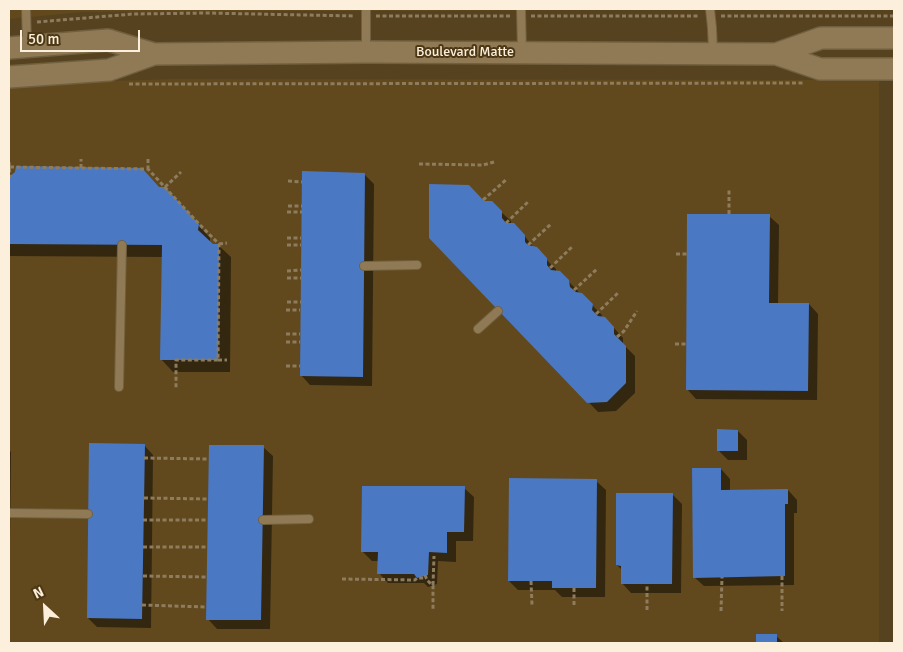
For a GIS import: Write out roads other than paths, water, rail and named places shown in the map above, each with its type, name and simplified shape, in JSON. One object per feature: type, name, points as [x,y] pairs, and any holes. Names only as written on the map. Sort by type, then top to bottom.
[{"type":"main road","name":"Boulevard Matte","points":[[776,54],[821,38],[894,38]]},
{"type":"main road","name":"Boulevard Matte","points":[[18,47],[108,40],[154,54],[366,52],[776,54],[820,69],[894,69]]},
{"type":"main road","name":"Boulevard Matte","points":[[9,76],[109,70],[154,54]]},
{"type":"lane","points":[[18,47],[26,9]]},
{"type":"lane","points":[[366,9],[366,52]]},
{"type":"lane","points":[[521,9],[522,53]]},
{"type":"lane","points":[[710,9],[713,53]]},
{"type":"lane","points":[[119,387],[122,245]]},
{"type":"lane","points":[[364,266],[417,265]]},
{"type":"lane","points":[[478,329],[498,311]]},
{"type":"lane","points":[[9,513],[88,514]]},
{"type":"lane","points":[[263,520],[309,519]]}]
